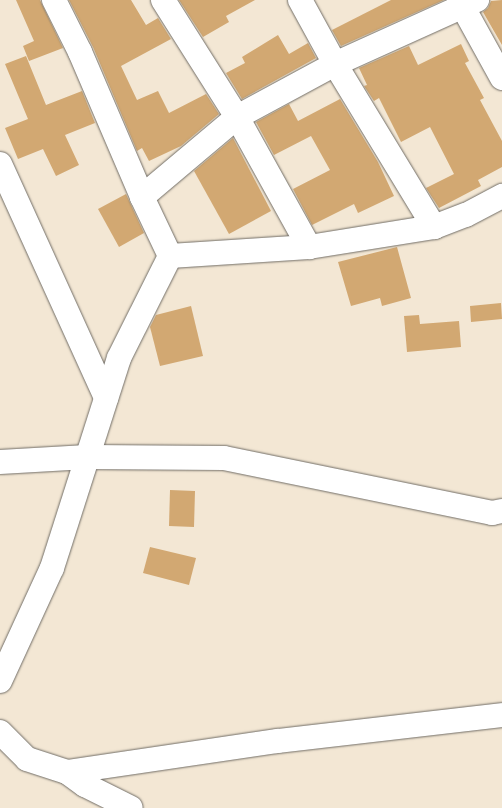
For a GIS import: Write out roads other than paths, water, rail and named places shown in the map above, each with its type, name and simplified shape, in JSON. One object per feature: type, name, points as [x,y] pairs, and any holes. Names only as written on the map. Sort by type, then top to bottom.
[{"type":"street","points":[[54,0],[80,52],[142,197],[170,256]]},
{"type":"street","points":[[163,0],[237,117],[310,247]]},
{"type":"street","points":[[300,0],[334,64],[434,227]]},
{"type":"street","points":[[142,197],[237,117],[334,64],[467,3],[502,78]]},
{"type":"street","points":[[0,164],[106,398]]},
{"type":"street","points":[[170,256],[310,247],[434,227],[466,215],[502,196]]},
{"type":"street","points":[[0,681],[52,568],[119,358],[170,256]]},
{"type":"street","points":[[0,462],[87,457],[224,458],[492,513],[502,512]]},
{"type":"street","points":[[67,772],[288,740],[502,715]]},
{"type":"street","points":[[0,732],[28,759],[67,772],[85,786],[131,808]]}]
